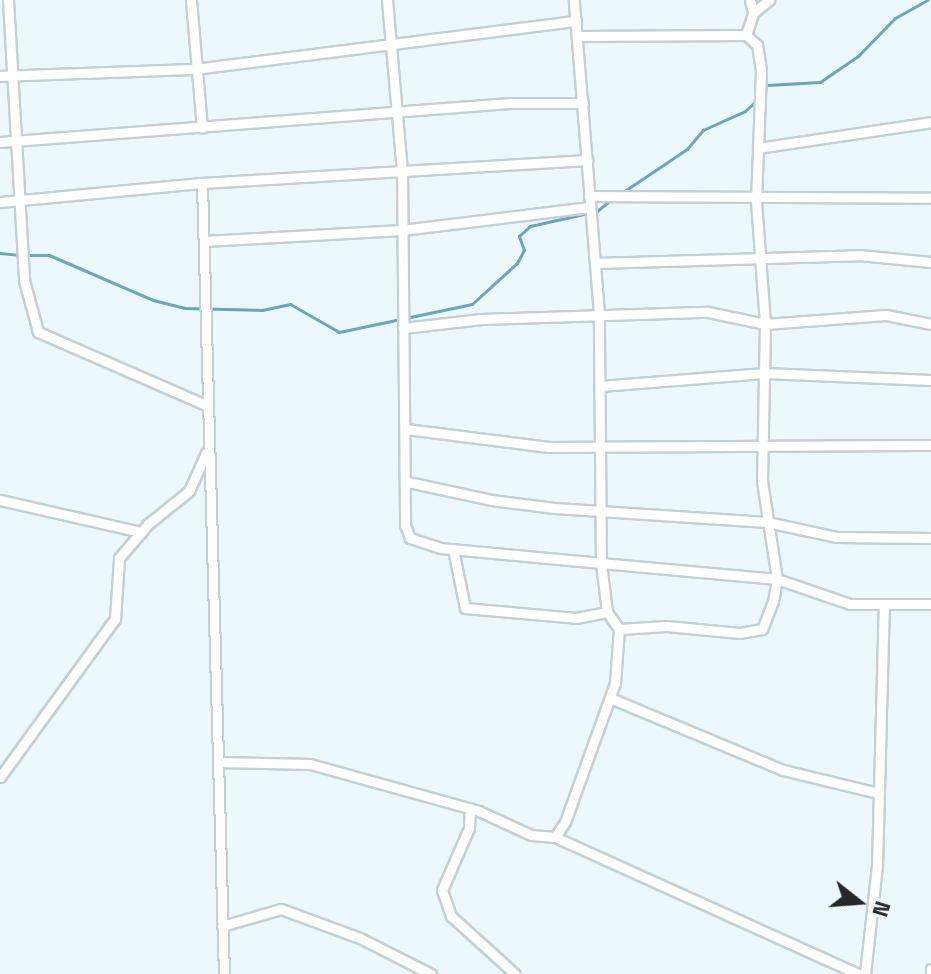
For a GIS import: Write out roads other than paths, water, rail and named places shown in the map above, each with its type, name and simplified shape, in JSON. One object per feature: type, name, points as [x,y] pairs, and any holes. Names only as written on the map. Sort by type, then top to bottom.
[{"type":"street","points":[[10,0],[3,20],[5,75],[14,140],[24,280],[38,332],[208,406]]},
{"type":"street","points":[[191,0],[202,128]]},
{"type":"street","points":[[387,0],[402,170],[408,482],[405,525],[410,538],[453,549],[777,579],[850,604],[931,604]]},
{"type":"street","points":[[555,837],[565,822],[610,698],[619,629],[607,612],[601,563],[599,314],[574,0]]},
{"type":"street","points":[[746,35],[753,13],[750,0]]},
{"type":"street","points":[[753,13],[769,0]]},
{"type":"street","points":[[5,75],[195,69],[576,21]]},
{"type":"street","points":[[577,36],[746,35],[757,45],[761,71],[756,201],[765,324],[762,447],[767,522],[777,579],[762,629],[619,629]]},
{"type":"street","points":[[0,142],[399,110],[583,103]]},
{"type":"street","points":[[758,148],[931,122]]},
{"type":"street","points":[[0,202],[202,183],[587,160]]},
{"type":"street","points":[[202,183],[224,974]]},
{"type":"street","points":[[204,241],[402,230],[590,202],[931,198]]},
{"type":"street","points":[[595,263],[859,255],[931,262]]},
{"type":"street","points":[[403,328],[599,314],[708,312],[765,324],[886,315],[931,324]]},
{"type":"street","points":[[600,386],[764,373],[931,380]]},
{"type":"street","points":[[406,429],[549,447],[931,445]]},
{"type":"street","points":[[0,777],[115,619],[119,558],[141,532],[189,491],[201,473],[209,442]]},
{"type":"street","points":[[408,482],[491,500],[767,522],[837,537],[931,538]]},
{"type":"street","points":[[0,500],[141,532]]},
{"type":"street","points":[[453,549],[465,608],[576,618],[607,612]]},
{"type":"street","points":[[218,762],[310,764],[470,808],[531,835],[555,837],[862,974],[878,793],[884,604]]},
{"type":"street","points":[[610,698],[783,770],[878,793]]},
{"type":"street","points":[[470,808],[469,828],[442,890],[451,916],[515,974]]},
{"type":"street","points":[[222,926],[281,909],[360,938],[431,974]]},
{"type":"waterway","points":[[763,91],[767,85],[820,82],[858,56],[895,18],[927,0]]},
{"type":"waterway","points":[[623,192],[687,149],[703,130],[745,111],[757,100]]},
{"type":"waterway","points":[[26,255],[49,255],[153,300],[184,308],[262,310],[290,304],[339,332],[472,304],[517,263],[524,250],[519,236],[530,226],[597,211],[613,198]]},
{"type":"waterway","points":[[0,253],[18,255]]}]
